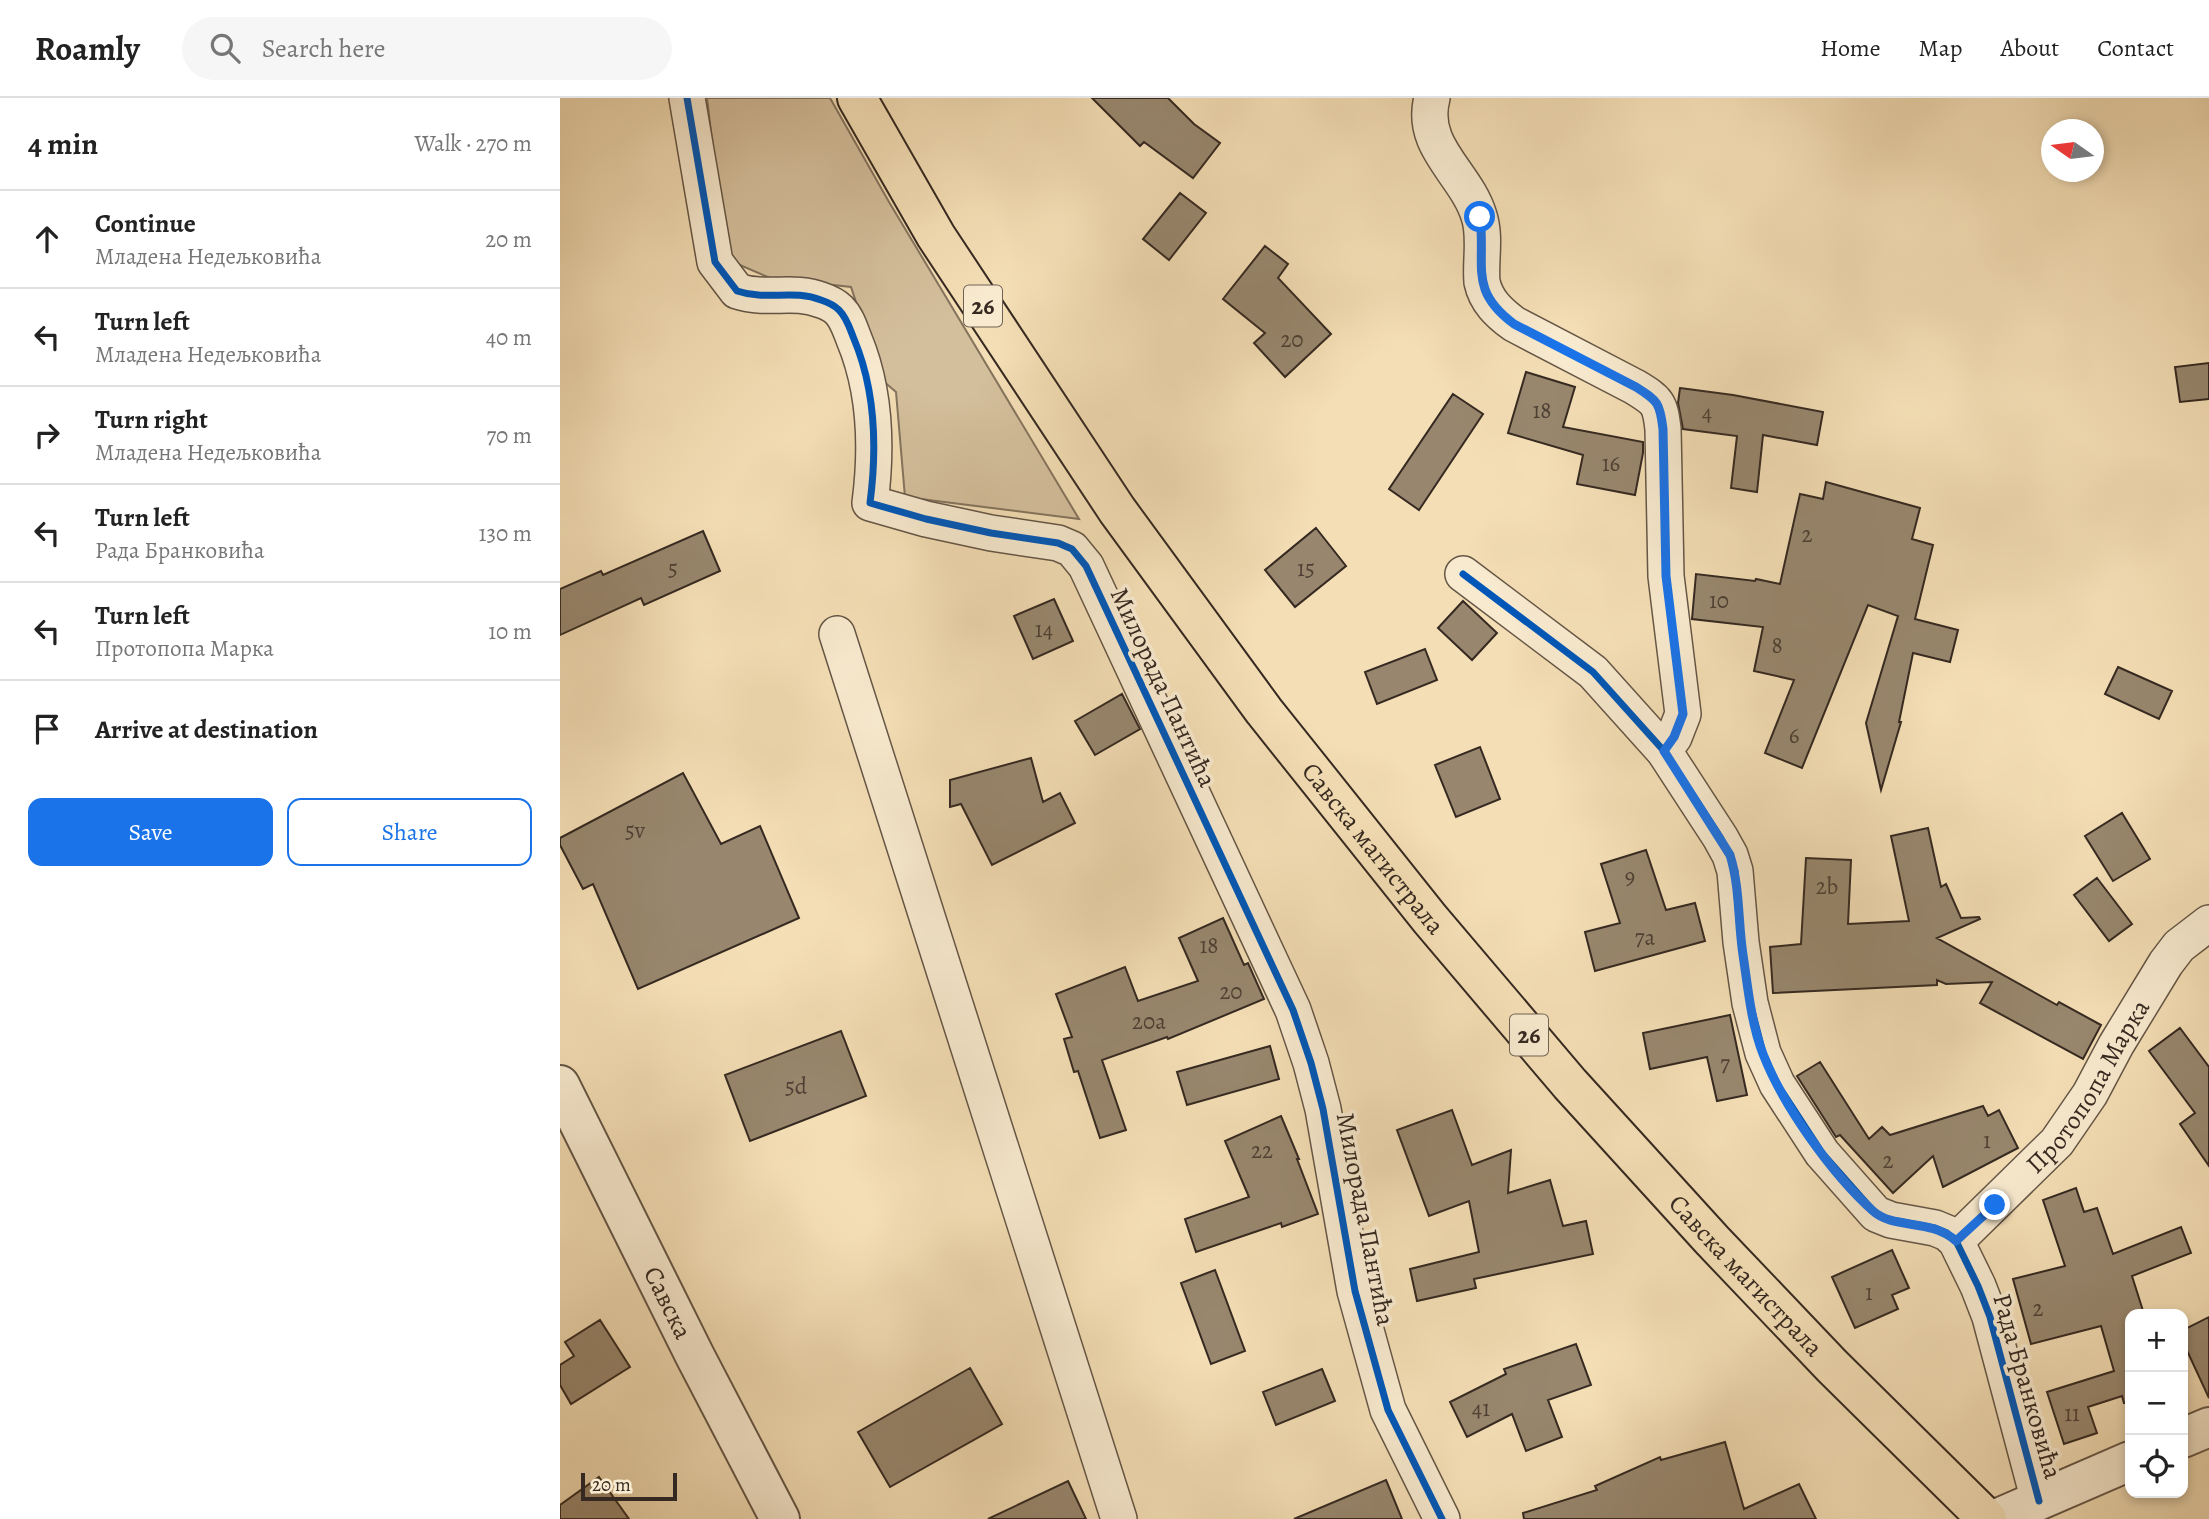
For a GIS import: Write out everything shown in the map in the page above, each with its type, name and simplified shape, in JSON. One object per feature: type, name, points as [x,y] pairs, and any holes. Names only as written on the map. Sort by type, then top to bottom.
[{"type":"main road","name":"Савска магистрала","points":[[857,98],[936,236],[1117,510],[1264,711],[1430,919],[1570,1084],[1712,1240],[1832,1366],[1987,1519]]},
{"type":"street","name":"Милорада Пантића","points":[[687,98],[717,267],[737,291],[770,297],[796,295],[821,300],[839,309],[848,322],[859,351],[870,400],[873,445],[870,503],[991,533],[1058,543],[1072,549],[1086,566],[1293,1010],[1323,1108],[1355,1291],[1388,1410],[1442,1519]]},
{"type":"street","points":[[1433,98],[1429,109],[1435,142],[1480,217],[1482,282],[1492,304],[1514,324],[1636,387],[1660,406],[1663,429],[1666,576],[1683,714],[1674,737],[1664,751]]},
{"type":"street","points":[[1463,574],[1593,672],[1664,751],[1730,855],[1735,871],[1750,1003],[1763,1053],[1777,1084],[1822,1153],[1876,1214],[1891,1220],[1935,1228],[1956,1241]]},
{"type":"street","points":[[837,634],[1119,1519]]},
{"type":"street","name":"Протопопа Марка","points":[[1956,1241],[2057,1142],[2090,1094],[2166,963],[2179,946],[2209,923]]},
{"type":"street","name":"Савска","points":[[560,1085],[780,1519]]},
{"type":"street","name":"Рада Бранковића","points":[[1956,1241],[1990,1317],[2039,1501]]},
{"type":"street","points":[[2188,1436],[2209,1427]]},
{"type":"street","points":[[1996,1519],[2125,1463]]},
{"type":"shaded area","points":[[707,98],[830,98],[889,202],[1079,519],[905,497],[896,392],[882,380],[851,287],[770,278],[726,259]]},
{"type":"building","points":[[1092,98],[1168,98],[1194,124],[1220,143],[1193,178],[1144,142],[1140,146]]},
{"type":"building","points":[[1180,193],[1206,213],[1169,260],[1143,239]]},
{"type":"building","points":[[1265,246],[1288,264],[1278,278],[1331,334],[1285,377],[1254,343],[1265,333],[1223,299]]},
{"type":"building","points":[[2209,363],[2209,399],[2180,402],[2175,367]]},
{"type":"building","points":[[1526,372],[1575,387],[1563,427],[1643,442],[1635,495],[1577,484],[1583,455],[1508,433]]},
{"type":"building","points":[[1680,388],[1823,412],[1817,445],[1763,435],[1757,492],[1731,488],[1737,436],[1683,429],[1678,403]]},
{"type":"building","points":[[1453,394],[1483,414],[1419,510],[1389,489]]},
{"type":"building","points":[[1826,482],[1920,508],[1912,539],[1933,545],[1915,619],[1958,630],[1950,662],[1913,653],[1901,722],[1881,790],[1866,723],[1898,616],[1868,605],[1802,768],[1765,753],[1794,680],[1754,671],[1763,627],[1692,619],[1696,574],[1756,579],[1780,584],[1800,494],[1823,499]]},
{"type":"building","points":[[1316,528],[1346,566],[1295,607],[1265,570]]},
{"type":"building","points":[[703,531],[720,571],[644,605],[641,598],[560,635],[560,589],[601,571],[603,575]]},
{"type":"building","points":[[1054,599],[1073,641],[1033,659],[1014,616]]},
{"type":"building","points":[[1463,601],[1497,633],[1472,660],[1438,628]]},
{"type":"building","points":[[1425,649],[1437,680],[1377,704],[1365,672]]},
{"type":"building","points":[[2118,667],[2172,691],[2159,719],[2105,694]]},
{"type":"building","points":[[1122,694],[1140,729],[1095,755],[1075,721]]},
{"type":"building","points":[[1480,747],[1500,799],[1456,817],[1435,765]]},
{"type":"building","points":[[1031,758],[1043,802],[1060,793],[1075,823],[992,865],[961,804],[950,807],[950,780]]},
{"type":"building","points":[[683,773],[721,844],[760,826],[799,918],[638,989],[593,884],[583,889],[560,845],[560,838]]},
{"type":"building","points":[[2122,813],[2150,859],[2113,881],[2085,836]]},
{"type":"building","points":[[1928,828],[1941,887],[1946,884],[1961,918],[1980,919],[1937,938],[2057,1005],[2059,1002],[2101,1025],[2083,1059],[1980,1003],[1992,982],[1946,984],[1937,980],[1937,985],[1773,993],[1770,947],[1801,944],[1806,858],[1851,860],[1848,924],[1909,921],[1891,836]]},
{"type":"building","points":[[1646,850],[1666,910],[1695,903],[1705,941],[1595,971],[1585,932],[1620,923],[1601,864]]},
{"type":"building","points":[[2097,878],[2132,924],[2109,941],[2074,895]]},
{"type":"building","points":[[1223,918],[1244,965],[1248,963],[1264,999],[1168,1039],[1167,1037],[1102,1060],[1126,1130],[1100,1138],[1078,1071],[1074,1072],[1064,1039],[1072,1037],[1056,994],[1125,967],[1138,1001],[1198,981],[1179,938]]},
{"type":"building","points":[[1730,1015],[1747,1095],[1717,1101],[1707,1057],[1650,1069],[1643,1033]]},
{"type":"building","points":[[2180,1028],[2209,1067],[2209,1166],[2180,1124],[2195,1113],[2149,1051]]},
{"type":"building","points":[[841,1031],[866,1096],[750,1141],[725,1075]]},
{"type":"building","points":[[1270,1046],[1279,1079],[1187,1105],[1177,1072]]},
{"type":"building","points":[[1820,1062],[1869,1139],[1882,1127],[1890,1135],[1983,1106],[1988,1116],[1999,1110],[2018,1148],[1943,1187],[1933,1156],[1893,1193],[1840,1135],[1836,1137],[1797,1076]]},
{"type":"building","points":[[1452,1110],[1472,1165],[1511,1150],[1508,1193],[1550,1180],[1563,1226],[1586,1221],[1593,1254],[1474,1279],[1476,1288],[1417,1301],[1410,1269],[1479,1252],[1469,1201],[1429,1216],[1397,1130]]},
{"type":"building","points":[[1281,1116],[1318,1214],[1282,1227],[1281,1223],[1196,1252],[1185,1219],[1249,1197],[1225,1141]]},
{"type":"building","points":[[2076,1188],[2084,1212],[2097,1208],[2113,1254],[2181,1227],[2191,1253],[2132,1276],[2142,1309],[2125,1309],[2125,1403],[2122,1396],[2088,1407],[2097,1433],[2064,1444],[2047,1392],[2114,1371],[2101,1326],[2031,1344],[2013,1279],[2065,1266],[2043,1200]]},
{"type":"building","points":[[1892,1250],[1909,1288],[1892,1295],[1898,1309],[1855,1328],[1832,1277]]},
{"type":"building","points":[[1215,1270],[1245,1351],[1211,1364],[1181,1283]]},
{"type":"building","points":[[2209,1317],[2209,1398],[2188,1353],[2188,1328]]},
{"type":"building","points":[[600,1320],[630,1367],[571,1404],[560,1385],[560,1365],[574,1356],[565,1342]]},
{"type":"building","points":[[1576,1344],[1591,1385],[1548,1400],[1562,1437],[1526,1451],[1512,1414],[1467,1437],[1450,1402],[1506,1374],[1504,1369]]},
{"type":"building","points":[[970,1368],[1002,1424],[890,1487],[858,1432]]},
{"type":"building","points":[[1322,1369],[1335,1401],[1276,1425],[1263,1392]]},
{"type":"building","points":[[1725,1442],[1744,1509],[1799,1484],[1816,1519],[1524,1519],[1523,1513],[1597,1490],[1595,1486],[1660,1457],[1661,1460]]},
{"type":"building","points":[[599,1477],[629,1519],[560,1519],[560,1505]]},
{"type":"building","points":[[1386,1480],[1402,1519],[1294,1519]]},
{"type":"building","points":[[1068,1481],[1086,1519],[988,1519]]},
{"type":"cycle path","points":[[687,98],[715,262],[737,291],[759,295],[811,297],[835,307],[848,324],[861,358],[870,399],[874,441],[870,503],[991,533],[1058,543],[1072,549],[1086,566],[1293,1010],[1323,1109],[1355,1291],[1388,1410],[1442,1519]]},
{"type":"cycle path","points":[[1463,574],[1593,672],[1664,751],[1720,837],[1735,871],[1750,1003],[1763,1053],[1777,1084],[1822,1153],[1876,1214],[1891,1220],[1935,1228],[1956,1241],[1990,1317],[2039,1501]]},
{"type":"route","points":[[1480,217],[1484,291],[1499,313],[1514,324],[1636,387],[1660,406],[1663,429],[1666,576],[1683,714],[1674,737],[1664,751],[1730,855],[1735,871],[1750,1003],[1763,1053],[1777,1084],[1822,1153],[1876,1214],[1891,1220],[1935,1228],[1956,1241],[1995,1205]]}]
